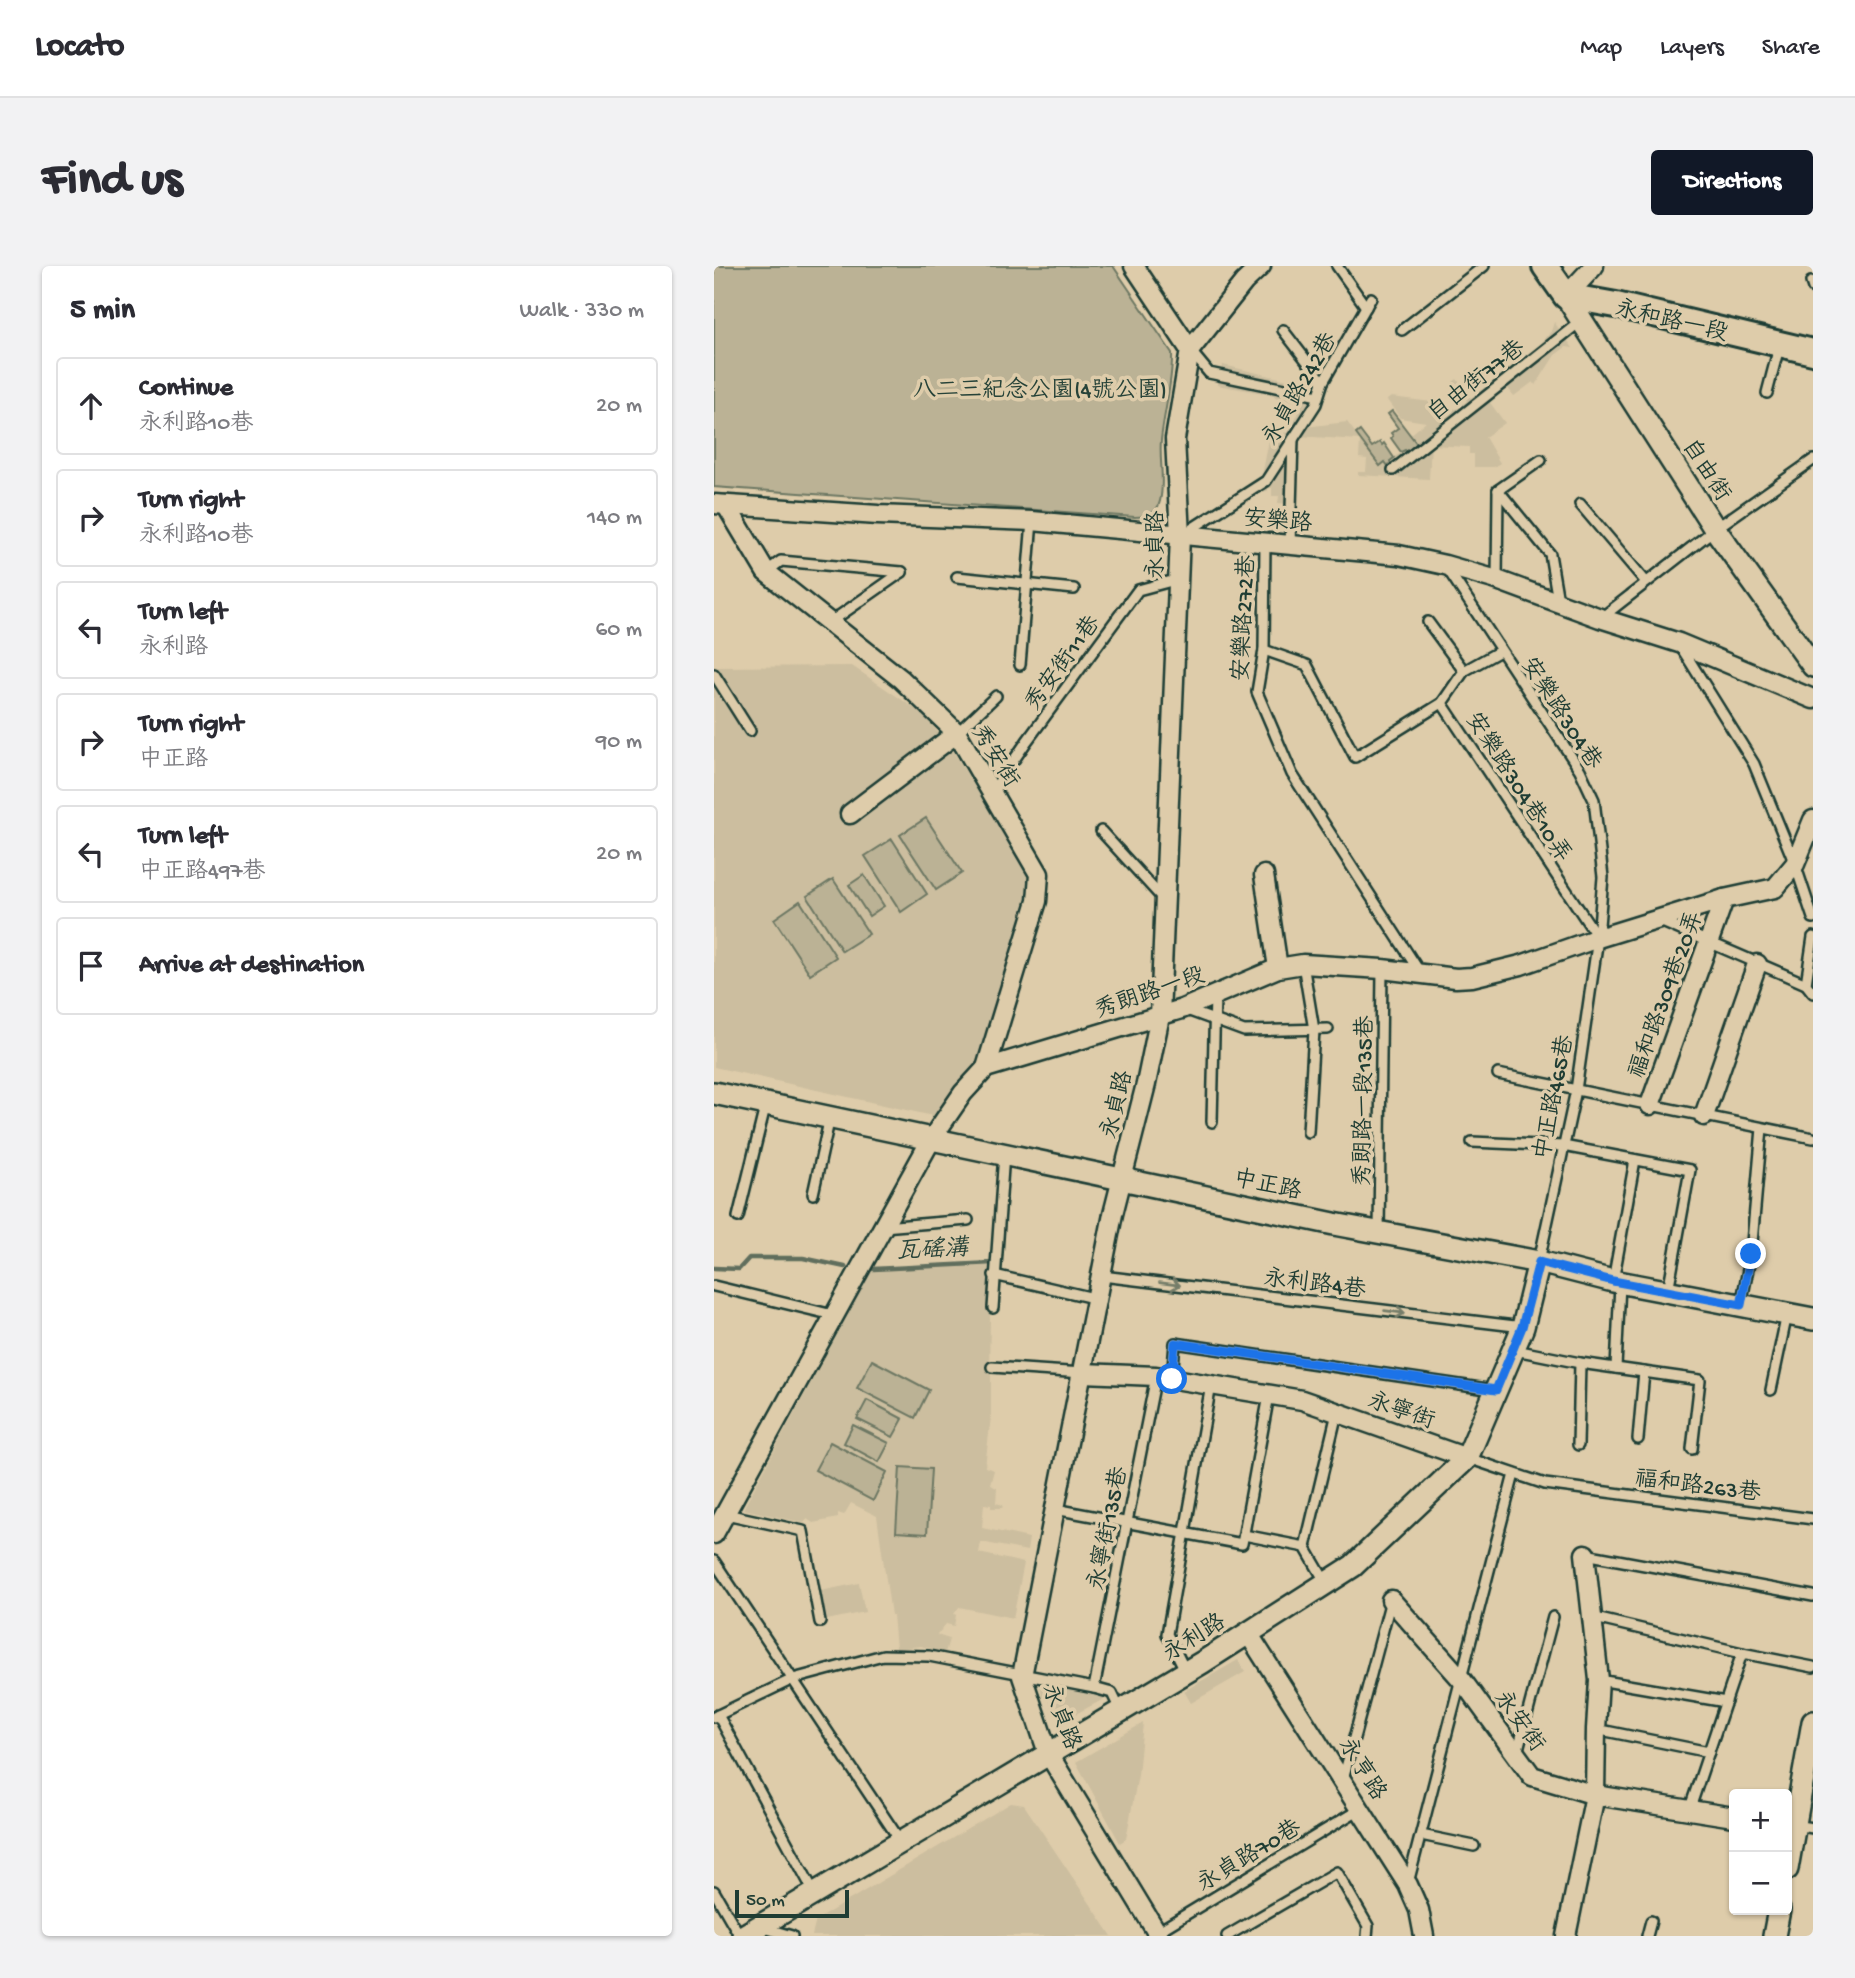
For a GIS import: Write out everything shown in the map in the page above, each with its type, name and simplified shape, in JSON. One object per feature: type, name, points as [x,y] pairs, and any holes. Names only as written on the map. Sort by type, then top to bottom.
[{"type":"main road","points":[[1545,266],[1566,296]]},
{"type":"main road","name":"永和路一段","points":[[1566,296],[1616,305],[1813,352]]},
{"type":"street","points":[[1134,266],[1190,350]]},
{"type":"street","name":"永貞路","points":[[1158,1934],[1048,1753],[1022,1676],[1122,1178],[1160,1016],[1179,579],[1180,536],[1175,439],[1190,350],[1244,282],[1261,266]]},
{"type":"street","points":[[1566,296],[1594,266]]},
{"type":"street","name":"自由街","points":[[1566,296],[1715,529],[1813,666]]},
{"type":"street","name":"安樂路","points":[[720,505],[1032,521],[1399,555],[1497,580],[1600,618],[1679,643],[1813,699]]},
{"type":"street","name":"秀安街","points":[[720,505],[766,572],[901,679],[957,733],[1039,874],[1037,901],[986,1068]]},
{"type":"street","points":[[850,814],[957,733]]},
{"type":"street","name":"秀朗路一段","points":[[986,1068],[1182,1009],[1278,968],[1303,964],[1382,969],[1456,978],[1472,977],[1521,965],[1724,899],[1775,888],[1795,863],[1813,820]]},
{"type":"street","points":[[1265,875],[1278,968]]},
{"type":"street","name":"福和路309巷20弄","points":[[1650,1105],[1724,899]]},
{"type":"street","points":[[1704,1116],[1757,964]]},
{"type":"street","points":[[714,1534],[932,1138],[963,1093],[986,1068]]},
{"type":"street","name":"中正路","points":[[714,1093],[1379,1233],[1539,1262],[1616,1281],[1787,1314],[1812,1315]]},
{"type":"street","name":"永利路","points":[[747,1933],[1186,1672],[1353,1566],[1467,1458],[1522,1327],[1539,1262]]},
{"type":"street","name":"永寧街","points":[[1083,1373],[1164,1377],[1301,1400],[1467,1458]]},
{"type":"street","points":[[1566,1936],[1595,1795],[1599,1680],[1585,1554]]},
{"type":"street","name":"永安街","points":[[1391,1600],[1462,1680],[1532,1776],[1595,1795],[1729,1816]]},
{"type":"street","name":"永亨路","points":[[1248,1633],[1408,1885],[1419,1910],[1423,1936]]},
{"type":"street","points":[[1791,1852],[1798,1826],[1813,1722]]},
{"type":"street","points":[[1774,1936],[1778,1915]]},
{"type":"lane","name":"永貞路242巷","points":[[1180,536],[1266,481],[1316,404],[1323,382],[1368,303],[1337,266]]},
{"type":"lane","points":[[1402,330],[1484,266]]},
{"type":"lane","name":"自由街77巷","points":[[1394,470],[1582,320]]},
{"type":"lane","points":[[1283,330],[1323,382]]},
{"type":"lane","points":[[1767,393],[1780,345]]},
{"type":"lane","points":[[1190,350],[1209,373],[1318,396]]},
{"type":"lane","points":[[1290,544],[1293,437]]},
{"type":"lane","points":[[1498,490],[1541,460]]},
{"type":"lane","points":[[1600,618],[1715,529],[1813,460]]},
{"type":"lane","points":[[1497,580],[1498,490]]},
{"type":"lane","points":[[1498,490],[1550,554],[1558,601]]},
{"type":"lane","points":[[1580,503],[1646,582]]},
{"type":"lane","points":[[1020,665],[1032,521]]},
{"type":"lane","name":"安樂路272巷","points":[[1265,542],[1264,650],[1256,692],[1292,774],[1419,973]]},
{"type":"lane","points":[[766,572],[781,561],[902,572],[830,623]]},
{"type":"lane","name":"安樂路304巷","points":[[1445,565],[1580,771],[1594,800],[1603,877],[1598,938]]},
{"type":"lane","points":[[957,578],[1074,589]]},
{"type":"lane","name":"秀安街11巷","points":[[992,792],[1138,590],[1179,579]]},
{"type":"lane","points":[[1428,622],[1464,671],[1500,652]]},
{"type":"lane","points":[[1679,643],[1754,764],[1795,863],[1813,918]]},
{"type":"lane","points":[[1264,650],[1307,665],[1355,757],[1442,703]]},
{"type":"lane","name":"安樂路304巷10弄","points":[[1464,671],[1442,703],[1598,938]]},
{"type":"lane","points":[[714,674],[750,731]]},
{"type":"lane","points":[[957,733],[996,696]]},
{"type":"lane","points":[[1101,831],[1164,901]]},
{"type":"lane","points":[[1659,920],[1806,984],[1813,993]]},
{"type":"lane","points":[[1806,984],[1813,937]]},
{"type":"lane","name":"中正路465巷","points":[[1539,1262],[1576,1090],[1598,938]]},
{"type":"lane","points":[[1303,964],[1314,1030],[1308,1132]]},
{"type":"lane","name":"秀朗路一段135巷","points":[[1379,1233],[1382,969]]},
{"type":"lane","points":[[1212,1122],[1215,995]]},
{"type":"lane","points":[[1182,1009],[1244,1031],[1328,1029]]},
{"type":"lane","points":[[1498,1074],[1813,1138]]},
{"type":"lane","points":[[738,1217],[766,1103]]},
{"type":"lane","points":[[813,1194],[830,1117]]},
{"type":"lane","points":[[1741,1305],[1751,1254],[1762,1128]]},
{"type":"lane","points":[[1472,1142],[1563,1146],[1690,1170],[1668,1291]]},
{"type":"lane","points":[[993,1308],[1004,1154]]},
{"type":"lane","points":[[1616,1368],[1619,1341],[1616,1281],[1635,1160]]},
{"type":"lane","points":[[883,1227],[968,1220]]},
{"type":"lane","points":[[994,1275],[1098,1298]]},
{"type":"lane","name":"永利路4巷","points":[[1102,1276],[1522,1327]]},
{"type":"lane","points":[[714,1286],[833,1315]]},
{"type":"lane","points":[[1771,1390],[1787,1314]]},
{"type":"lane","name":"永寧街135巷","points":[[1094,1688],[1127,1523],[1175,1343],[1496,1390]]},
{"type":"lane","points":[[1513,1350],[1580,1363],[1700,1380],[1692,1449]]},
{"type":"lane","points":[[1578,1445],[1580,1363]]},
{"type":"lane","points":[[992,1367],[1083,1373]]},
{"type":"lane","points":[[1639,1439],[1644,1372]]},
{"type":"lane","points":[[1186,1672],[1167,1634],[1212,1385]]},
{"type":"lane","points":[[1055,1510],[1242,1545],[1269,1395]]},
{"type":"lane","points":[[1326,1583],[1305,1547],[1337,1413]]},
{"type":"lane","name":"永寧街","points":[[1467,1458],[1545,1484],[1577,1488]]},
{"type":"lane","points":[[1408,1885],[1514,1474]]},
{"type":"lane","name":"福和路263巷","points":[[1577,1488],[1813,1519]]},
{"type":"lane","points":[[726,1514],[803,1531],[820,1622]]},
{"type":"lane","points":[[1244,1535],[1305,1547]]},
{"type":"lane","points":[[1585,1554],[1813,1597]]},
{"type":"lane","points":[[714,1561],[901,1842]]},
{"type":"lane","points":[[1343,1781],[1391,1600]]},
{"type":"lane","points":[[1517,1755],[1553,1617]]},
{"type":"lane","points":[[1591,1617],[1813,1667]]},
{"type":"lane","points":[[1689,1811],[1742,1653]]},
{"type":"lane","points":[[814,1894],[716,1716],[793,1679],[883,1655],[929,1656],[1094,1688],[1112,1693],[1120,1710]]},
{"type":"lane","points":[[1599,1680],[1726,1702]]},
{"type":"lane","points":[[1596,1729],[1709,1752]]},
{"type":"lane","name":"永貞路70巷","points":[[1158,1934],[1360,1808]]},
{"type":"lane","points":[[1421,1835],[1474,1846]]},
{"type":"lane","points":[[1227,1936],[1337,1872],[1368,1926],[1367,1936]]},
{"type":"lane","points":[[714,1891],[747,1933],[792,1936]]},
{"type":"lane","points":[[1647,1936],[1651,1921]]},
{"type":"shaded area","points":[[1554,322],[1573,348],[1566,347],[1555,355],[1536,385],[1533,382],[1514,396],[1507,387],[1488,400],[1505,423],[1485,437],[1500,463],[1494,467],[1474,467],[1474,454],[1469,454],[1469,447],[1431,445],[1429,479],[1358,475],[1358,472],[1366,472],[1367,459],[1359,458],[1360,440],[1297,436],[1295,520],[1287,520],[1288,504],[1278,503],[1279,496],[1272,496],[1272,488],[1268,488],[1268,491],[1248,493],[1235,503],[1230,497],[1261,481],[1271,430],[1288,433],[1299,412],[1299,405],[1274,395],[1217,385],[1223,365],[1313,386],[1311,397],[1317,399],[1305,427],[1347,422],[1380,465],[1417,444],[1410,435],[1426,422],[1400,418],[1387,400],[1391,397],[1432,402],[1433,406],[1457,409],[1467,401],[1453,382],[1457,379],[1471,398],[1488,385],[1490,387],[1526,360],[1551,332]]},
{"type":"shaded area","points":[[852,666],[920,712],[950,746],[1027,873],[1028,901],[982,1057],[933,1116],[714,1067],[714,670],[718,667]]},
{"type":"shaded area","points":[[991,1264],[991,1417],[985,1467],[994,1470],[990,1485],[997,1488],[996,1503],[1003,1505],[1002,1508],[991,1508],[991,1505],[984,1504],[982,1528],[1029,1538],[1027,1551],[981,1542],[979,1553],[1024,1563],[1013,1618],[959,1607],[954,1614],[954,1626],[946,1624],[937,1635],[949,1639],[945,1653],[921,1646],[899,1649],[896,1648],[877,1516],[851,1503],[844,1515],[838,1513],[838,1518],[813,1523],[807,1519],[804,1523],[743,1509],[872,1269]]},
{"type":"shaded area","points":[[859,1583],[865,1612],[827,1620],[821,1591]]},
{"type":"shaded area","points":[[1238,1660],[1245,1672],[1191,1703],[1184,1691]]},
{"type":"shaded area","points":[[1039,1680],[1103,1696],[1104,1699],[1066,1719],[1055,1714],[1048,1699],[1042,1697]]},
{"type":"shaded area","points":[[1143,1723],[1138,1775],[1126,1839],[1120,1843],[1076,1762]]},
{"type":"shaded area","points":[[1011,1803],[1024,1805],[1112,1936],[812,1936],[816,1920]]},
{"type":"green space","name":"八二三紀念公園(4號公園)","points":[[714,266],[1113,266],[1172,353],[1161,440],[1162,486],[1157,509],[1151,514],[1135,517],[714,487]]},
{"type":"green space","points":[[1392,411],[1417,444],[1407,452],[1401,452],[1391,438],[1391,433],[1398,428],[1388,414]]},
{"type":"green space","points":[[1360,431],[1372,447],[1380,442],[1382,445],[1384,443],[1394,458],[1390,461],[1391,464],[1388,466],[1385,462],[1380,466],[1356,434]]},
{"type":"green space","points":[[926,818],[962,873],[936,890],[900,835]]},
{"type":"green space","points":[[892,839],[927,894],[901,912],[865,856]]},
{"type":"green space","points":[[864,875],[884,906],[869,916],[849,885]]},
{"type":"green space","points":[[833,879],[869,934],[842,951],[807,896]]},
{"type":"green space","points":[[800,901],[836,957],[810,974],[774,919]]},
{"type":"green space","points":[[872,1360],[929,1390],[915,1418],[857,1388]]},
{"type":"green space","points":[[867,1400],[903,1419],[893,1437],[857,1419]]},
{"type":"green space","points":[[853,1425],[889,1443],[879,1462],[844,1443]]},
{"type":"green space","points":[[830,1442],[887,1472],[873,1501],[815,1470]]},
{"type":"green space","points":[[900,1467],[931,1469],[927,1534],[896,1532]]},
{"type":"waterway","name":"瓦磘溝","points":[[714,1268],[739,1269],[749,1258],[803,1258],[845,1267]]},
{"type":"waterway","name":"瓦磘溝","points":[[873,1269],[993,1263]]},
{"type":"route","points":[[1172,1379],[1175,1343],[1496,1390],[1522,1327],[1539,1262],[1613,1281],[1741,1305],[1751,1254]]}]
